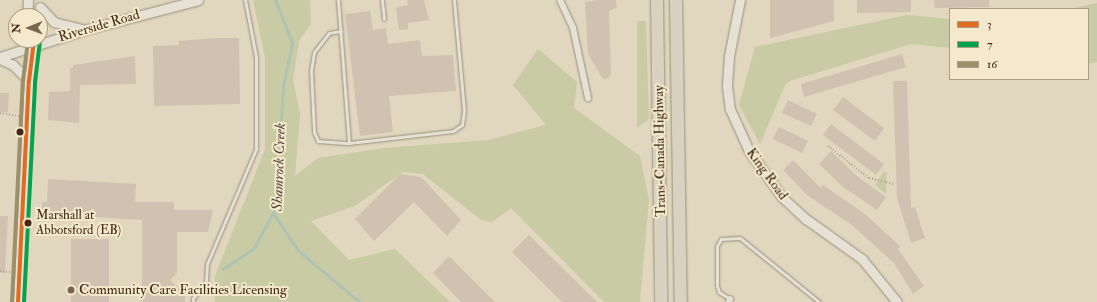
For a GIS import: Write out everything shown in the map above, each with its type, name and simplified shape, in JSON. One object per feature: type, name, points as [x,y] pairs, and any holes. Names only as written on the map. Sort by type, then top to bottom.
[{"type":"highway","name":"Trans-Canada Highway","points":[[657,0],[661,302]]},
{"type":"highway","name":"Trans-Canada Highway","points":[[676,0],[681,302]]},
{"type":"street","name":"Riverside Road","points":[[48,38],[198,0]]},
{"type":"street","points":[[560,0],[573,28],[588,98]]},
{"type":"street","name":"King Road","points":[[740,0],[729,56],[727,86],[730,109],[749,151],[782,197],[806,219],[862,259],[898,302]]},
{"type":"street","points":[[48,16],[54,22],[84,30]]},
{"type":"street","name":"Riverside Road","points":[[0,58],[19,48]]},
{"type":"street","points":[[18,302],[31,48]]},
{"type":"street","points":[[0,58],[13,65],[29,81]]},
{"type":"lane","points":[[193,302],[193,298],[206,283],[207,264],[256,149],[256,57],[245,0]]},
{"type":"lane","points":[[338,0],[349,143]]},
{"type":"lane","points":[[382,0],[384,19]]},
{"type":"lane","points":[[341,31],[329,33],[314,52],[311,70],[314,132],[318,141],[349,143],[453,131],[462,125],[464,110],[454,0]]},
{"type":"lane","points":[[730,301],[719,292],[717,286],[717,246],[721,239],[740,238],[819,302]]},
{"type":"path","points":[[0,113],[12,113]]},
{"type":"path","points":[[828,146],[869,178],[893,184]]},
{"type":"path","points":[[0,271],[6,272]]},
{"type":"green space","points":[[253,0],[310,0],[311,24],[299,41],[293,80],[300,113],[295,176],[318,158],[384,148],[488,140],[546,125],[513,85],[538,49],[577,82],[574,108],[640,156],[649,200],[640,302],[604,302],[511,208],[492,222],[481,220],[423,174],[403,172],[355,206],[311,221],[349,260],[395,249],[450,302],[215,302],[215,276],[265,149],[265,58]]},
{"type":"green space","points":[[1097,3],[1097,62],[1089,64],[1089,8],[1074,8]]},
{"type":"green space","points":[[907,15],[949,19],[949,48],[911,44],[790,81],[785,85],[760,144],[739,105],[755,47]]},
{"type":"green space","points":[[637,21],[646,21],[649,119],[637,128]]},
{"type":"green space","points":[[884,171],[887,173],[886,194],[875,185]]},
{"type":"building","points":[[407,0],[424,0],[429,20],[408,23],[408,29],[399,30],[396,7],[408,5]]},
{"type":"building","points":[[616,0],[617,7],[609,11],[611,73],[609,78],[603,79],[588,54],[585,2]]},
{"type":"building","points":[[770,0],[834,0],[834,21],[770,38]]},
{"type":"building","points":[[857,0],[911,0],[911,12],[857,13]]},
{"type":"building","points":[[934,0],[989,0],[989,7],[935,8]]},
{"type":"building","points":[[370,11],[373,30],[386,28],[388,44],[420,40],[422,56],[453,55],[456,91],[389,96],[393,132],[360,136],[345,14]]},
{"type":"building","points":[[239,38],[240,104],[154,106],[153,46],[179,45],[179,41]]},
{"type":"building","points":[[902,54],[906,67],[804,97],[801,84]]},
{"type":"building","points":[[135,56],[136,84],[80,85],[79,123],[48,120],[49,92],[70,91],[70,68],[73,68],[73,65]]},
{"type":"building","points":[[893,81],[907,81],[911,208],[915,207],[925,238],[911,243],[897,198]]},
{"type":"building","points":[[0,93],[9,93],[8,112],[0,112]]},
{"type":"building","points":[[843,97],[884,128],[875,141],[833,110]]},
{"type":"building","points":[[788,100],[817,114],[811,126],[782,113]]},
{"type":"building","points":[[831,124],[884,164],[876,175],[823,135]]},
{"type":"building","points":[[779,127],[808,141],[802,153],[773,139]]},
{"type":"building","points":[[831,151],[857,176],[886,197],[877,210],[843,187],[819,164]]},
{"type":"building","points":[[793,160],[821,188],[823,185],[865,214],[900,246],[898,249],[924,286],[913,294],[894,263],[852,225],[808,196],[783,170]]},
{"type":"building","points":[[400,174],[421,177],[461,220],[447,236],[414,202],[374,241],[355,219]]},
{"type":"building","points":[[48,179],[136,184],[135,202],[174,202],[174,210],[213,210],[208,232],[177,232],[177,273],[170,280],[185,295],[185,302],[142,302],[142,220],[47,214],[47,209],[42,209],[42,202],[47,202]]},
{"type":"building","points":[[0,216],[8,216],[5,273],[0,273]]},
{"type":"building","points":[[529,235],[597,302],[562,302],[512,252]]},
{"type":"building","points":[[71,239],[109,239],[109,302],[71,302]]},
{"type":"building","points":[[449,256],[495,302],[461,302],[433,273]]},
{"type":"waterway","name":"Shamrock Creek","points":[[223,269],[254,248],[275,209],[283,87],[292,43],[275,0]]},
{"type":"waterway","name":"Shamrock Creek","points":[[274,214],[298,250],[360,302]]},
{"type":"transit line","name":"16","points":[[12,302],[23,81],[27,48]]},
{"type":"transit line","name":"3","points":[[18,302],[29,81],[33,48]]},
{"type":"transit line","name":"7","points":[[24,302],[35,82],[39,48]]},
{"type":"place","name":"Marshall at Abbotsford (EB)","points":[[28,223]]},
{"type":"place","name":"Community Care Facilities Licensing","points":[[71,290]]}]
